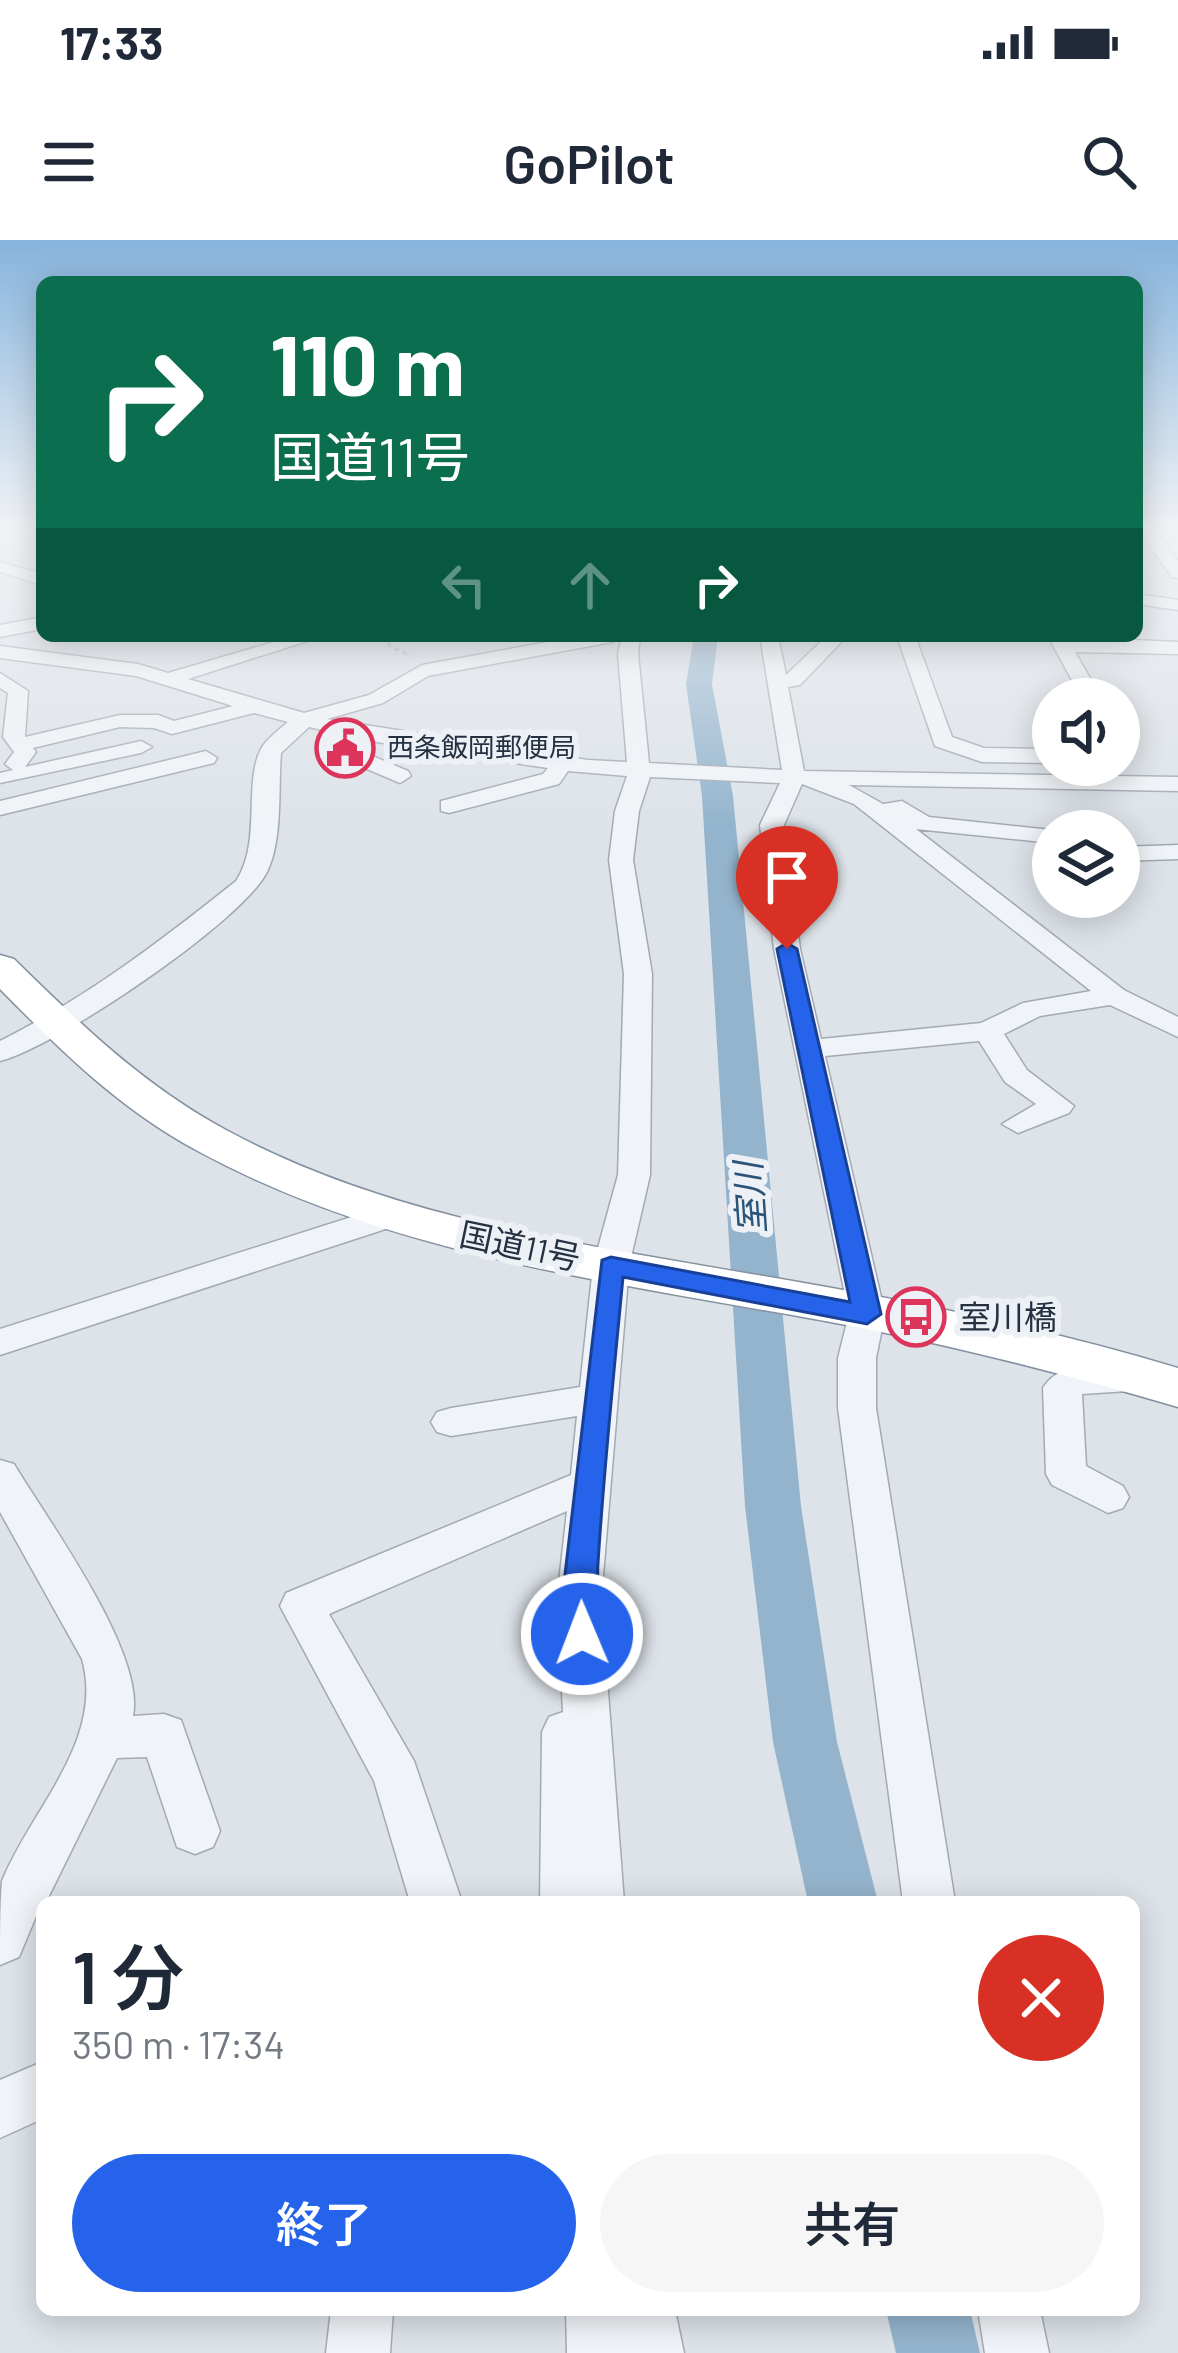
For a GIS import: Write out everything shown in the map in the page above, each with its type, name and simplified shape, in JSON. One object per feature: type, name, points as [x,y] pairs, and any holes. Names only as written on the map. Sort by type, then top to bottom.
[{"type":"highway","name":"国道11号","points":[[0,967],[110,1074],[207,1137],[297,1181],[392,1215],[615,1266],[1058,1354],[1159,1382]]},
{"type":"street","points":[[235,642],[260,653]]},
{"type":"street","points":[[168,679],[295,642]]},
{"type":"street","points":[[0,1052],[56,1024],[158,957],[245,886],[260,854],[270,752],[305,721],[376,699],[422,671],[578,642]]},
{"type":"street","points":[[566,1896],[560,1552],[596,1399],[634,1175],[640,1093],[638,974],[621,860],[627,811],[644,771],[630,642]]},
{"type":"street","points":[[771,642],[797,777],[772,825],[787,949],[857,1313],[857,1408],[927,1896]]},
{"type":"street","points":[[777,681],[793,681],[832,642]]},
{"type":"street","points":[[908,642],[943,741],[982,755],[1032,756]]},
{"type":"street","points":[[1061,642],[1080,678]]},
{"type":"street","points":[[1106,642],[1178,648]]},
{"type":"street","points":[[0,652],[100,662],[305,721],[554,779]]},
{"type":"street","points":[[0,679],[18,691],[14,737],[25,752],[3,782]]},
{"type":"street","points":[[21,745],[133,719],[159,718],[172,728],[253,706]]},
{"type":"street","points":[[371,734],[357,763],[392,768],[400,776]]},
{"type":"street","points":[[3,782],[141,747]]},
{"type":"street","points":[[0,808],[206,758]]},
{"type":"street","points":[[1140,763],[1178,770]]},
{"type":"street","points":[[448,806],[554,779],[644,771],[1178,784]]},
{"type":"street","points":[[797,777],[848,790],[1114,996],[1178,1028]]},
{"type":"street","points":[[851,778],[923,824],[1032,834]]},
{"type":"street","points":[[474,800],[491,819]]},
{"type":"street","points":[[899,828],[1032,845]]},
{"type":"street","points":[[1140,838],[1178,839]]},
{"type":"street","points":[[1140,853],[1178,852]]},
{"type":"street","points":[[808,1049],[987,1031],[1033,1010],[1114,996]]},
{"type":"street","points":[[987,1031],[1016,1076],[1058,1106],[1018,1124]]},
{"type":"street","points":[[0,1342],[392,1215]]},
{"type":"street","points":[[1108,1497],[1066,1474],[1062,1388],[1073,1381],[1159,1382]]},
{"type":"street","points":[[451,1422],[596,1399]]},
{"type":"street","points":[[0,1475],[104,1656],[112,1683],[111,1710],[101,1738],[0,1939]]},
{"type":"street","points":[[434,1896],[398,1776],[302,1606],[578,1488]]},
{"type":"street","points":[[578,1488],[579,1600],[598,1896]]},
{"type":"street","points":[[101,1738],[164,1735],[196,1831]]},
{"type":"street","points":[[0,2109],[36,2093]]},
{"type":"street","points":[[358,2353],[361,2316]]},
{"type":"street","points":[[597,2316],[599,2353]]},
{"type":"street","points":[[645,2316],[652,2353]]},
{"type":"street","points":[[1010,2316],[1017,2353]]},
{"type":"building","points":[[340,733],[360,737],[348,748],[325,743]]},
{"type":"waterway","name":"室川","points":[[704,642],[699,684],[718,796],[742,1079],[743,1166],[756,1259],[756,1332],[773,1506],[805,1742],[842,1896]]},
{"type":"waterway","name":"室川","points":[[929,2316],[938,2353]]},
{"type":"place","name":"西条飯岡郵便局","points":[[345,748]]},
{"type":"place","name":"室川橋","points":[[916,1317]]},
{"type":"route","points":[[582,1634],[579,1600],[588,1484],[611,1266],[867,1314],[787,949]]}]
